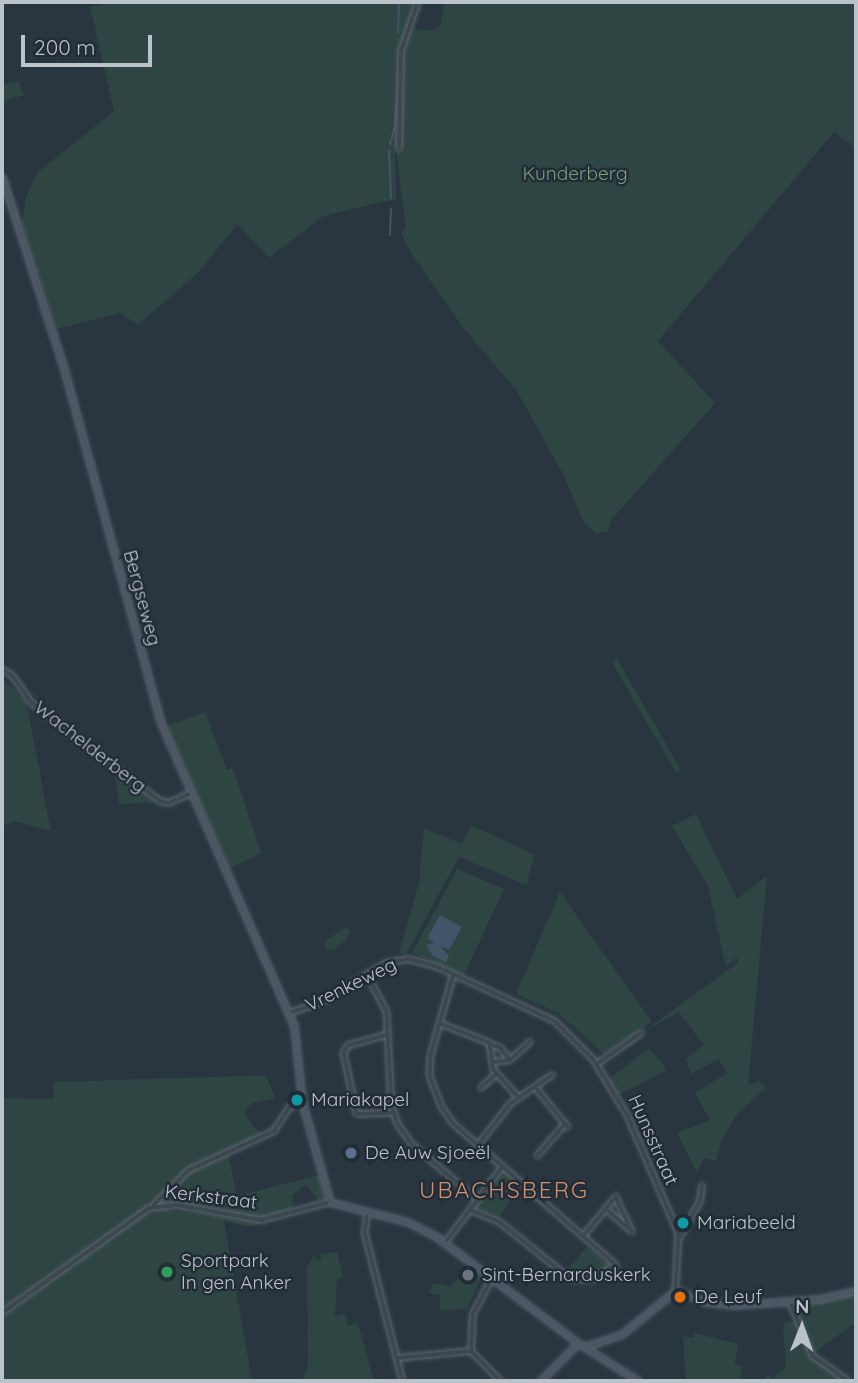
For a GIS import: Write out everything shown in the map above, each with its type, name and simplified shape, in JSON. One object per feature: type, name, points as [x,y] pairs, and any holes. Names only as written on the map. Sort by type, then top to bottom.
[{"type":"street","points":[[399,149],[401,51],[418,2]]},
{"type":"street","name":"Bergseweg","points":[[2,177],[67,378],[155,702],[189,794],[289,1013],[300,1052],[302,1102],[330,1202]]},
{"type":"street","name":"Wachelderberg","points":[[2,668],[13,676],[32,703],[160,801],[169,803],[189,794]]},
{"type":"street","name":"Vrenkeweg","points":[[289,1013],[323,1002],[390,962],[409,959],[454,974]]},
{"type":"street","points":[[367,974],[384,1002],[394,1113],[412,1144],[478,1200]]},
{"type":"street","points":[[454,974],[430,1056],[434,1088],[446,1115],[616,1262],[613,1269],[593,1280],[570,1279],[499,1222],[470,1210]]},
{"type":"street","name":"Hunsstraat","points":[[454,974],[547,1015],[597,1064],[628,1116],[680,1237],[676,1290]]},
{"type":"street","points":[[439,1023],[471,1033],[491,1045],[500,1047],[510,1060]]},
{"type":"street","points":[[597,1064],[641,1033]]},
{"type":"street","points":[[388,1035],[348,1046],[344,1053],[357,1114],[394,1113]]},
{"type":"street","points":[[494,1062],[510,1060],[530,1042]]},
{"type":"street","points":[[491,1045],[496,1074],[518,1097]]},
{"type":"street","points":[[481,1088],[496,1074]]},
{"type":"street","points":[[478,1145],[518,1097],[537,1089],[552,1075]]},
{"type":"street","points":[[537,1089],[566,1125],[537,1156]]},
{"type":"street","points":[[152,1206],[189,1170],[274,1131],[289,1108],[302,1102]]},
{"type":"street","points":[[445,1243],[503,1166]]},
{"type":"street","points":[[680,1237],[700,1201],[702,1186]]},
{"type":"street","points":[[583,1235],[616,1196],[632,1232],[606,1209]]},
{"type":"street","name":"Kerkstraat","points":[[2,1313],[111,1232],[152,1206],[177,1205],[261,1220],[330,1202],[418,1226],[445,1243],[581,1345],[638,1381]]},
{"type":"street","points":[[368,1212],[365,1233],[403,1381]]},
{"type":"street","points":[[471,1351],[473,1314],[491,1280]]},
{"type":"street","points":[[540,1381],[581,1345],[621,1335],[676,1290],[719,1304],[813,1300],[856,1291]]},
{"type":"street","points":[[790,1301],[813,1355],[848,1381]]},
{"type":"street","points":[[398,1358],[441,1351],[471,1351],[501,1381]]},
{"type":"green space","name":"Kunderberg","points":[[110,2],[415,2],[410,28],[431,31],[441,25],[444,2],[856,2],[856,148],[834,132],[658,341],[715,403],[611,520],[608,531],[596,533],[584,523],[564,476],[517,391],[462,326],[411,253],[401,233],[406,229],[395,144],[396,199],[323,216],[269,258],[237,224],[200,271],[138,325],[120,313],[57,329],[22,223],[26,197],[37,173],[114,111],[90,7]]},
{"type":"green space","points":[[19,81],[24,95],[2,102],[2,85]]},
{"type":"green space","points":[[617,659],[681,770],[676,773],[612,662]]},
{"type":"green space","points":[[2,678],[26,701],[51,831],[15,821],[2,826]]},
{"type":"green space","points":[[205,712],[227,770],[233,768],[261,853],[230,868],[167,726]]},
{"type":"green space","points":[[114,765],[141,788],[157,802],[119,804]]},
{"type":"green space","points":[[696,814],[737,899],[767,876],[748,1085],[760,1081],[766,1088],[737,1114],[722,1139],[716,1161],[704,1158],[697,1173],[677,1133],[710,1120],[695,1093],[727,1073],[718,1059],[691,1074],[686,1059],[704,1045],[679,1012],[644,1031],[738,963],[737,957],[726,967],[708,886],[672,826]]},
{"type":"green space","points":[[471,825],[534,855],[527,885],[459,857],[406,955],[399,953],[419,882],[424,828],[462,844]]},
{"type":"green space","points":[[457,869],[504,889],[464,975],[412,953]]},
{"type":"green space","points":[[560,892],[652,1022],[604,1054],[558,1013],[516,994]]},
{"type":"green space","points":[[345,928],[351,930],[347,939],[333,950],[325,949],[325,941]]},
{"type":"green space","points":[[649,1048],[667,1070],[618,1095],[609,1079]]},
{"type":"green space","points":[[266,1076],[275,1098],[253,1103],[243,1112],[262,1136],[189,1169],[154,1202],[2,1309],[2,1098],[53,1099],[54,1082]]},
{"type":"green space","points":[[228,1154],[237,1196],[320,1175],[324,1198],[319,1201],[306,1185],[292,1195],[293,1209],[255,1218],[157,1203],[194,1168]]},
{"type":"green space","points":[[503,1171],[519,1185],[499,1218],[476,1207]]},
{"type":"green space","points":[[159,1209],[264,1222],[251,1227],[224,1221],[252,1381],[2,1381],[2,1317],[139,1216]]},
{"type":"green space","points":[[587,1247],[611,1266],[589,1277],[565,1273]]},
{"type":"green space","points":[[337,1252],[343,1277],[337,1279],[335,1316],[345,1314],[348,1326],[358,1323],[374,1381],[303,1381],[308,1363],[307,1267],[315,1255],[316,1260],[321,1260],[321,1254]]},
{"type":"green space","points":[[477,1273],[482,1276],[467,1309],[440,1310],[440,1295],[429,1293],[433,1283],[450,1286],[458,1279],[469,1284]]},
{"type":"green space","points":[[856,1294],[856,1322],[814,1353],[795,1303]]},
{"type":"green space","points":[[797,1321],[812,1357],[845,1381],[765,1381],[766,1375],[777,1379],[774,1376],[786,1368],[783,1323]]},
{"type":"green space","points":[[694,1333],[738,1344],[735,1364],[742,1366],[740,1381],[686,1381],[683,1336],[693,1338]]},
{"type":"water","points":[[440,915],[462,927],[449,950],[440,946],[449,956],[446,962],[433,956],[426,945],[434,943],[427,938]]},
{"type":"waterway","points":[[398,33],[399,2]]},
{"type":"waterway","points":[[395,122],[398,87]]},
{"type":"waterway","points":[[390,144],[395,125]]},
{"type":"waterway","points":[[389,151],[391,198]]},
{"type":"waterway","points":[[390,235],[391,209]]},
{"type":"place","name":"Mariakapel","points":[[297,1100]]},
{"type":"place","name":"De Auw Sjoeël","points":[[351,1153]]},
{"type":"place","name":"Mariabeeld","points":[[683,1223]]},
{"type":"place","name":"Sportpark In gen Anker","points":[[167,1272]]},
{"type":"place","name":"Sint-Bernarduskerk","points":[[468,1275]]},
{"type":"place","name":"De Leuf","points":[[680,1297]]},
{"type":"district","name":"UBACHSBERG","points":[[504,1190]]}]
